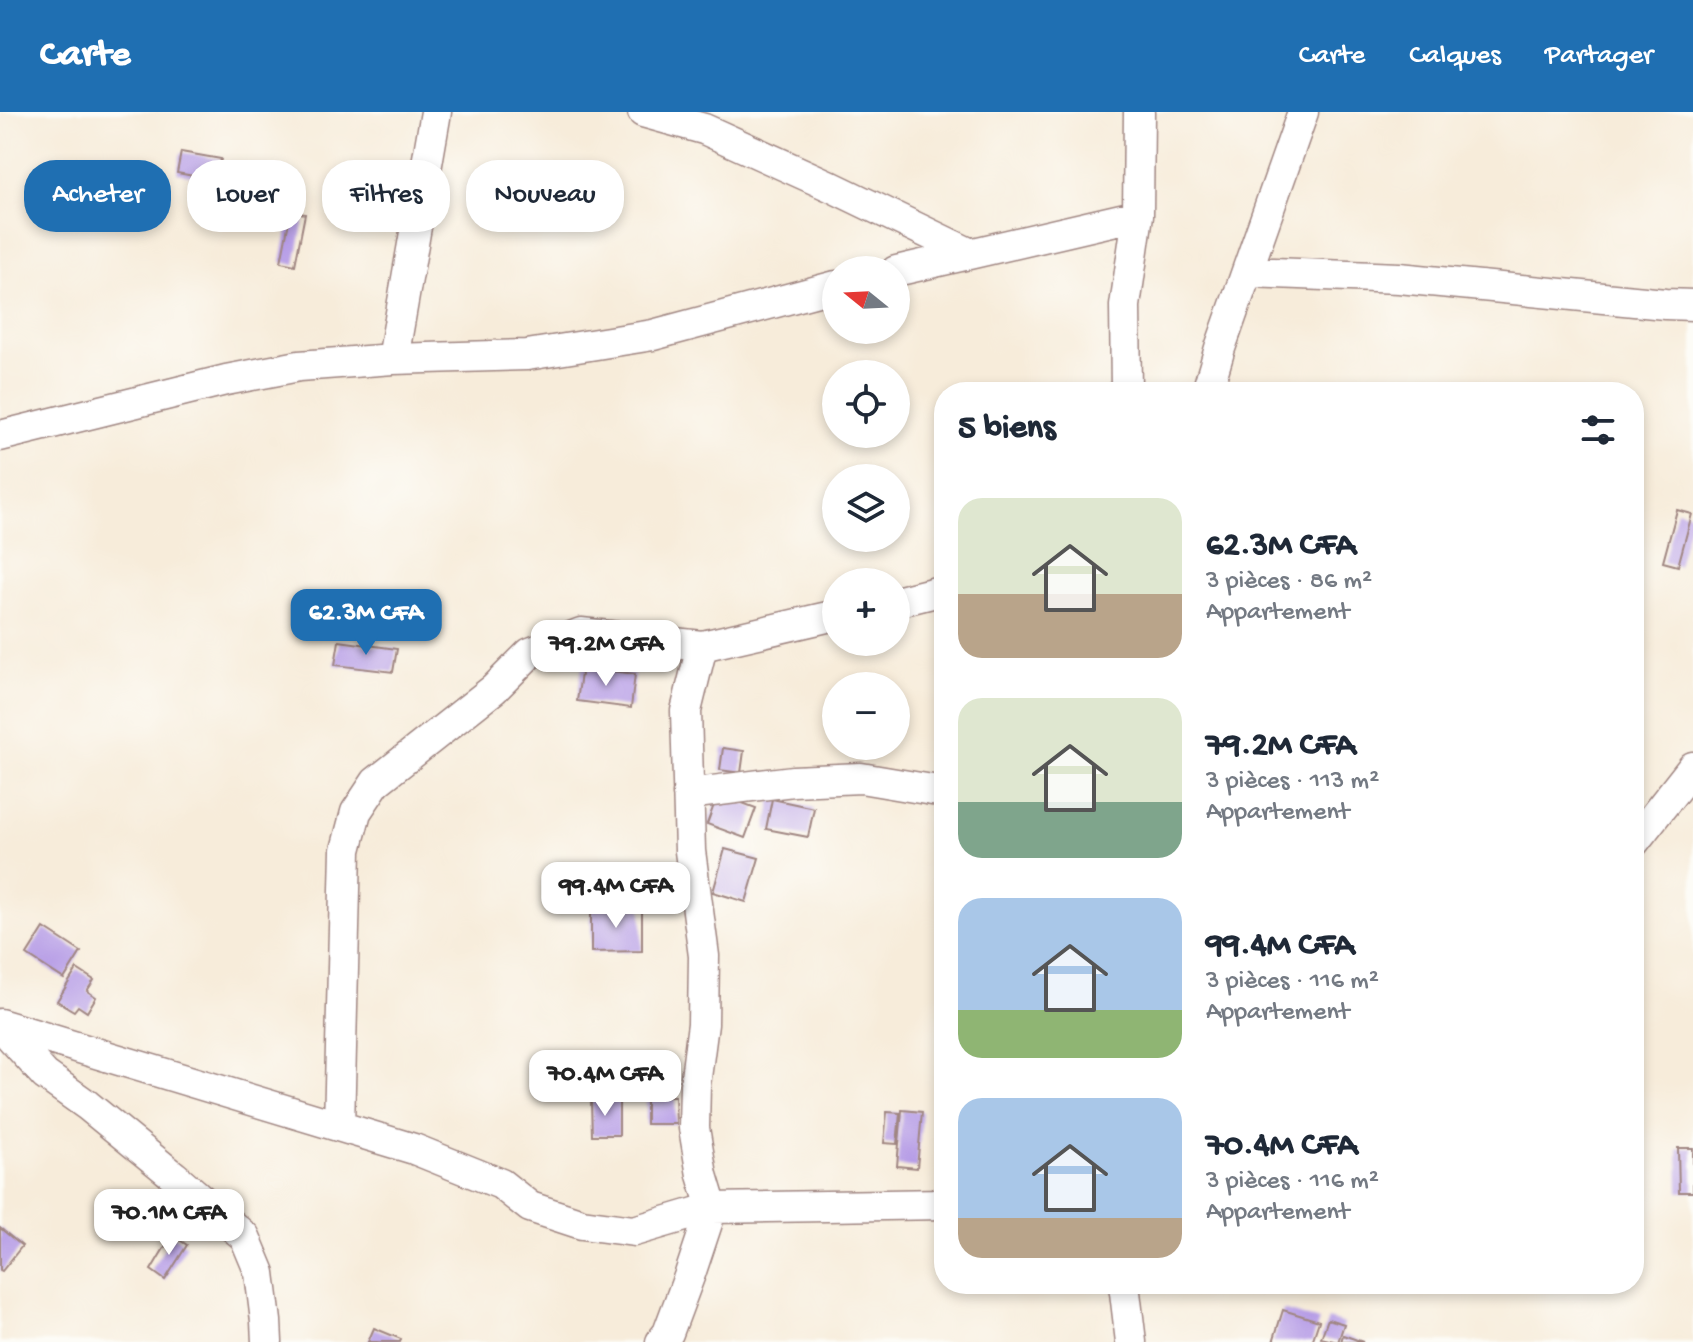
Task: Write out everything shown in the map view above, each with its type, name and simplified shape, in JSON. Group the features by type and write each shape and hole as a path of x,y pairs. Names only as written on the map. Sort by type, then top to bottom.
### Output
{"street":[{"path":"393,359 436,112"},
{"path":"643,112 704,129 969,253"},
{"path":"1126,382 1125,306 1138,215 1139,112"},
{"path":"1210,382 1303,112"},
{"path":"910,268 1138,215"},
{"path":"1247,272 1399,278 1693,305"},
{"path":"0,436 226,380 299,366 393,359 527,355 653,335 822,290"},
{"path":"910,598 934,592"},
{"path":"339,1126 346,850 356,812 376,782 494,689 530,653 581,633 702,646 822,618"},
{"path":"661,1342 668,1333 712,1208 702,1175 694,1128 695,1085 703,1024 704,956 690,851 686,711 702,646"},
{"path":"1644,829 1693,767"},
{"path":"688,794 793,781 861,778 934,790"},
{"path":"0,1024 414,1149 501,1184 530,1207 582,1224 634,1231 712,1208 934,1204"},
{"path":"0,1024 45,1075 87,1105 245,1237 260,1273 267,1342"},
{"path":"1125,1294 1131,1342"}],"building":[{"path":"181,152 221,159 187,160 187,175 177,173"},
{"path":"287,232 301,232 295,265 281,262"},
{"path":"1677,510 1692,514 1678,566 1663,562"},
{"path":"339,641 397,649 393,672 335,665"},
{"path":"582,667 635,674 631,708 577,701"},
{"path":"723,748 744,751 741,773 720,770"},
{"path":"718,794 756,808 745,838 707,824"},
{"path":"772,799 814,808 808,837 766,829"},
{"path":"725,849 759,858 746,902 713,892"},
{"path":"642,907 642,951 591,952 591,908"},
{"path":"44,928 81,952 64,979 27,955"},
{"path":"77,969 94,980 87,991 96,997 87,1012 78,1006 74,1011 57,1001"},
{"path":"646,1096 675,1096 676,1124 646,1124"},
{"path":"619,1100 619,1135 592,1135 591,1101"},
{"path":"902,1110 922,1112 917,1168 897,1166"},
{"path":"887,1112 900,1113 897,1144 884,1143"},
{"path":"1678,1148 1693,1148 1693,1192 1679,1192"},
{"path":"0,1228 22,1246 2,1271 0,1270"},
{"path":"172,1235 187,1245 165,1280 151,1270"},
{"path":"1283,1310 1319,1321 1312,1342 1273,1342"},
{"path":"1328,1319 1344,1324 1338,1342 1321,1338"},
{"path":"374,1328 401,1339 400,1342 368,1342"},
{"path":"1343,1335 1363,1342 1341,1342"}]}
